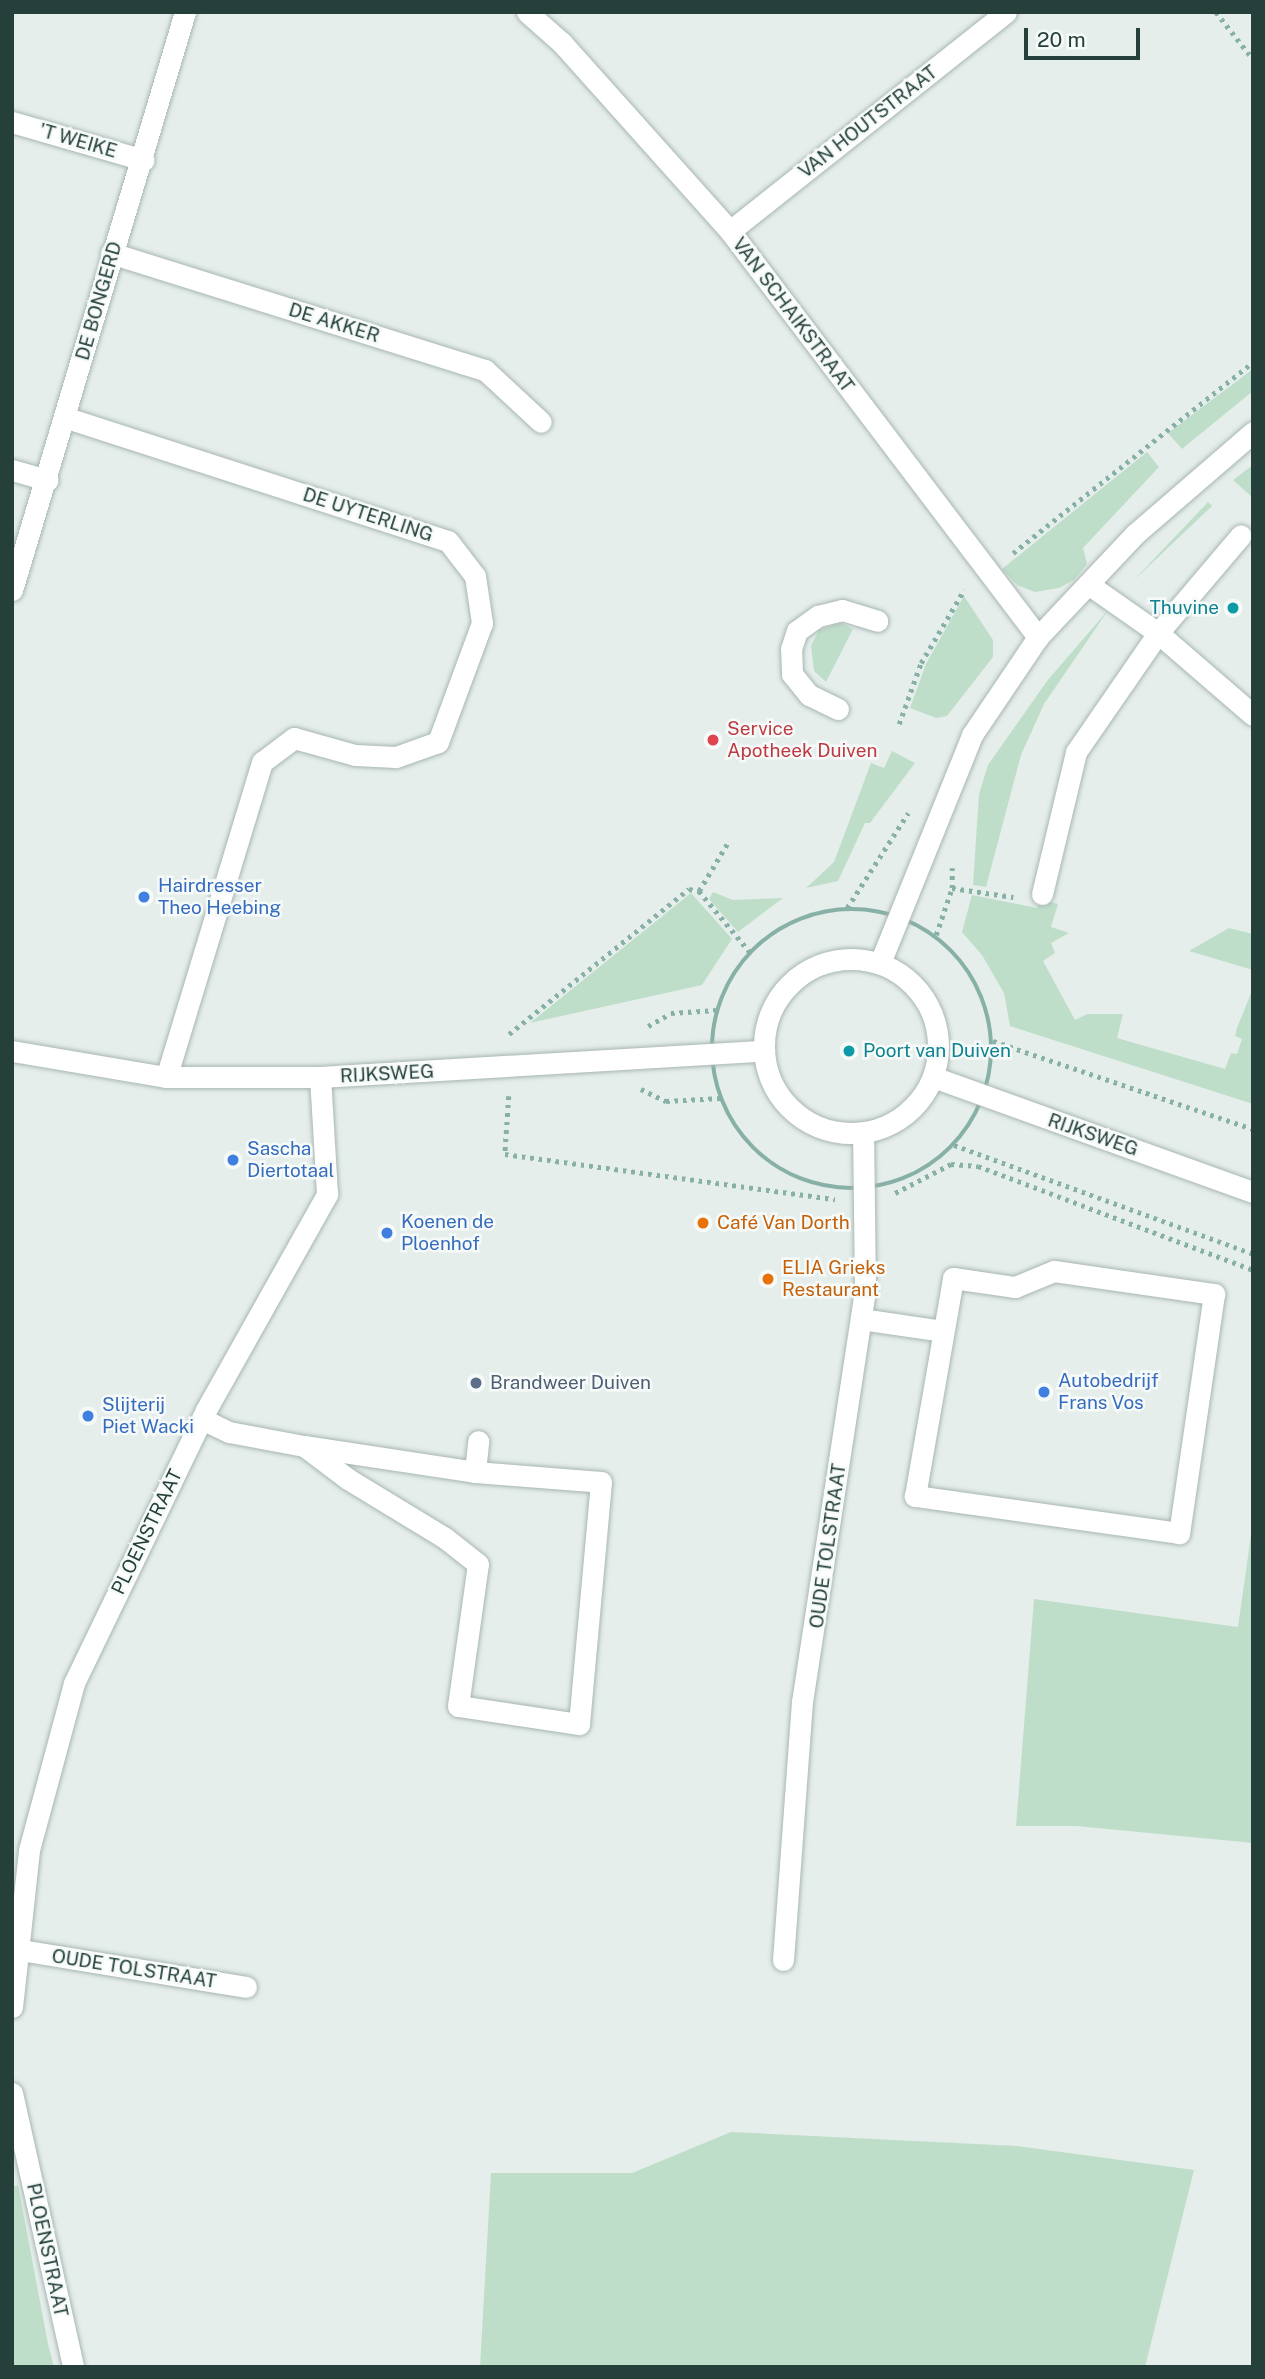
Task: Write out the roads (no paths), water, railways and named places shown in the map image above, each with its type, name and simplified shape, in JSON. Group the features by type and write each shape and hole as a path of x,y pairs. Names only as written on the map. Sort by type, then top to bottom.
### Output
{"street":[{"name":"DE BONGERD","path":"12,590 67,418 111,253 144,160 185,12"},
{"name":"VAN SCHAIKSTRAAT","path":"527,12 562,43 730,231 1038,637"},
{"name":"VAN HOUTSTRAAT","path":"730,231 1006,12"},
{"name":"'T WEIKE","path":"12,122 144,160"},
{"name":"DE AKKER","path":"111,253 485,370 541,422"},
{"name":"DE UYTERLING","path":"67,418 448,541 475,576 482,623 438,742 396,757 355,755 294,738 262,762 166,1077"},
{"path":"880,963 972,734 1038,637 1135,534 1253,432"},
{"path":"12,470 48,480"},
{"path":"1042,894 1076,752 1158,633 1241,535"},
{"path":"1088,584 1158,633 1253,715"},
{"path":"838,709 809,695 792,674 791,649 797,631 818,616 842,610 877,621"},
{"path":"853,959 880,963 917,988 928,1004 939,1038 933,1077 915,1107 901,1118 863,1133 838,1133 792,1110 770,1079 764,1051 774,1006 802,974 824,963 853,959"},
{"name":"RIJKSWEG","path":"12,1051 166,1077 320,1077 764,1051"},
{"name":"PLOENSTRAAT","path":"12,2007 21,1950 29,1850 74,1683 202,1419 327,1194 320,1077"},
{"name":"RIJKSWEG","path":"933,1077 1253,1192"},
{"name":"OUDE TOLSTRAAT","path":"783,1960 802,1702 865,1290 863,1133"},
{"path":"1054,1271 1214,1294 1179,1533 915,1496 942,1331 953,1278 1015,1287 1054,1271"},
{"path":"861,1320 942,1331"},
{"path":"202,1419 229,1432 304,1446 475,1472 601,1482 579,1724 458,1706 478,1564 445,1538 348,1479 304,1446"},
{"path":"475,1472 478,1441"},
{"name":"OUDE TOLSTRAAT","path":"21,1950 246,1987"},
{"name":"PLOENSTRAAT","path":"12,2093 73,2367"}],"place":[{"name":"Thuvine","path":"1233,608"},
{"name":"Service Apotheek Duiven","path":"713,740"},
{"name":"Hairdresser Theo Heebing","path":"144,897"},
{"name":"Poort van Duiven","path":"849,1051"},
{"name":"Sascha Diertotaal","path":"233,1160"},
{"name":"Café Van Dorth","path":"703,1223"},
{"name":"Koenen de Ploenhof","path":"387,1233"},
{"name":"ELIA Grieks Restaurant","path":"768,1279"},
{"name":"Brandweer Duiven","path":"476,1383"},
{"name":"Autobedrijf Frans Vos","path":"1044,1392"},
{"name":"Slijterij Piet Wacki","path":"88,1416"}]}
